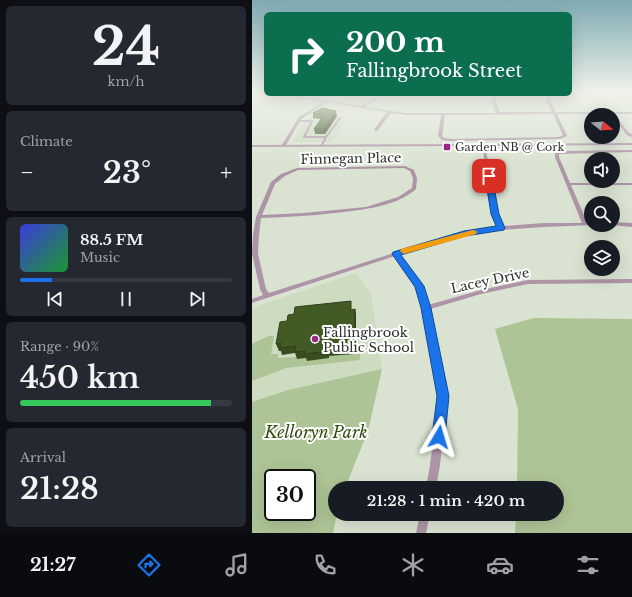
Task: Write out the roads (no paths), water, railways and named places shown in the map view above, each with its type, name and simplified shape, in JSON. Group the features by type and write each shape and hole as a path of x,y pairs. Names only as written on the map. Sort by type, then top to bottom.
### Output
{"street":[{"path":"284,145 299,121 304,117"},
{"path":"376,130 386,117"},
{"path":"443,117 440,136 451,140 559,138 565,136 556,117"},
{"path":"620,124 628,134 632,136"},
{"path":"252,146 632,144"},
{"path":"484,145 495,214 501,228"},
{"path":"584,222 557,154 561,152 632,151"},
{"name":"Finnegan Place","path":"260,217 304,215 367,208 400,198 414,189 415,178 412,170 405,167 297,169 283,175 273,183 260,217 256,235 255,254 266,296"},
{"path":"569,184 632,184"},
{"path":"252,301 396,254 464,234 501,228 584,224"},
{"path":"620,224 632,225"},
{"path":"396,254 420,286 426,308 443,396 432,481"},
{"name":"Lacey Drive","path":"426,308 481,292 528,282 632,281"},
{"path":"421,533 424,521"}],"lane":[{"path":"322,145 340,118"},
{"path":"299,121 312,122 304,137 326,137"}],"place":[{"name":"Garden NB @ Cork","path":"447,147"},
{"name":"Fallingbrook Public School","path":"315,339"}],"park label":[{"name":"Kelloryn Park","path":"316,432"}]}
